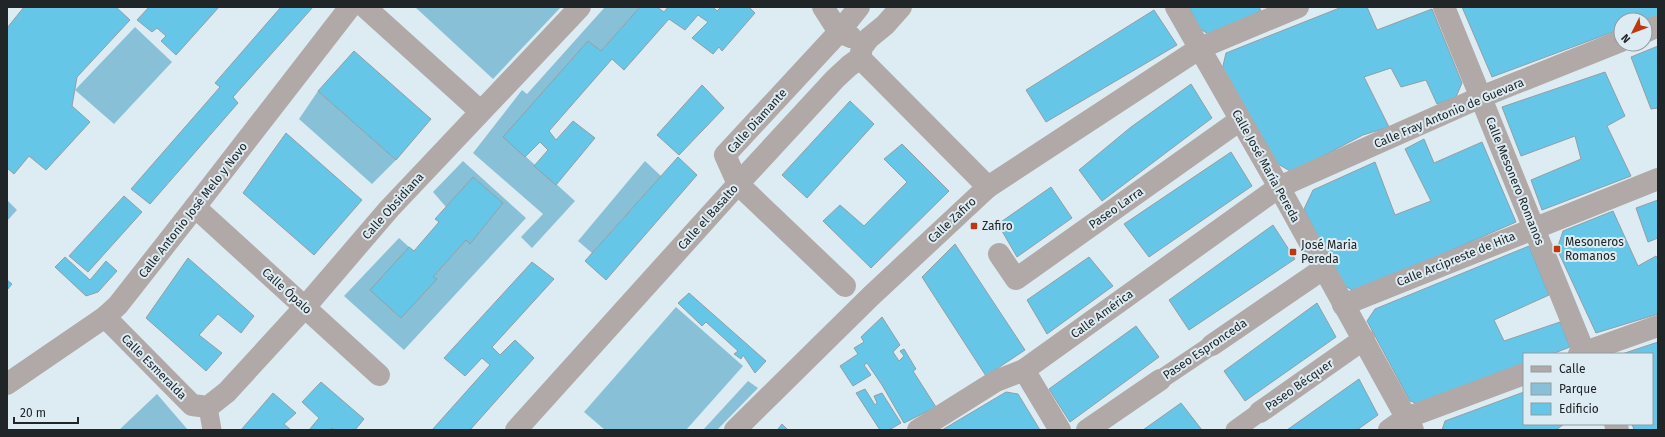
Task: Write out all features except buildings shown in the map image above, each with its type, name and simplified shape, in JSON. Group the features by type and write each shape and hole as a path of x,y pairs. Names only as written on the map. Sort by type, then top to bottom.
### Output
{"street":[{"name":"Calle Antonio José Melo y Novo","path":"7,384 105,317 131,289 350,7"},
{"path":"365,7 480,111"},
{"name":"Calle Obsidiana","path":"208,407 227,392 305,307 389,209 480,111 580,7"},
{"path":"823,7 839,32 848,37 878,23"},
{"name":"Calle Diamante","path":"845,286 738,184 725,155 839,32 859,7"},
{"name":"Calle el Basalto","path":"516,430 835,79 860,58 862,47 878,23 901,7"},
{"name":"Calle José María Pereda","path":"1176,7 1279,187 1343,305 1364,339 1403,426"},
{"name":"Calle Zafiro","path":"735,430 872,296 988,187 1200,48 1298,7"},
{"name":"Calle Mesonero Romanos","path":"1444,7 1583,353"},
{"name":"Calle Fray Antonio de Guevara","path":"1279,187 1481,97 1613,44"},
{"path":"860,58 988,187"},
{"name":"Paseo Larra","path":"999,254 1016,279 1240,120"},
{"name":"Calle Arcipreste de Hita","path":"1343,305 1658,179"},
{"name":"Calle América","path":"918,430 996,381 1024,370 1279,187"},
{"name":"Calle Ópalo","path":"195,207 379,375"},
{"name":"Paseo Espronceda","path":"1087,430 1323,269"},
{"name":"Calle Esmeralda","path":"105,317 192,405 208,407"},
{"path":"1583,353 1658,326"},
{"name":"Paseo Bécquer","path":"1235,430 1364,339"},
{"path":"1024,370 1060,430"},
{"path":"1403,426 1523,374"},
{"path":"208,407 212,430"}],"green space":[{"path":"415,7 561,7 493,79"},
{"path":"605,7 640,7 601,51 588,41 504,137 575,201 532,248 521,237 543,214 473,153 522,90 527,94"},
{"path":"135,27 172,62 114,124 75,90"},
{"path":"318,91 396,160 372,184 299,119"},
{"path":"463,161 526,218 404,350 344,296 399,238 409,247 371,290 401,318 436,279 433,277 466,240 470,244 503,203 473,177 446,207 433,192"},
{"path":"645,161 661,176 592,253 578,241"},
{"path":"7,200 17,210 7,221"},
{"path":"676,307 743,366 686,430 605,430 584,412"},
{"path":"748,381 758,388 717,430 703,430"},
{"path":"157,394 188,430 119,430"}],"place":[{"name":"Zafiro","path":"974,226"},
{"name":"Mesoneros Romanos","path":"1557,249"},
{"name":"José Maria Pereda","path":"1293,252"}]}
